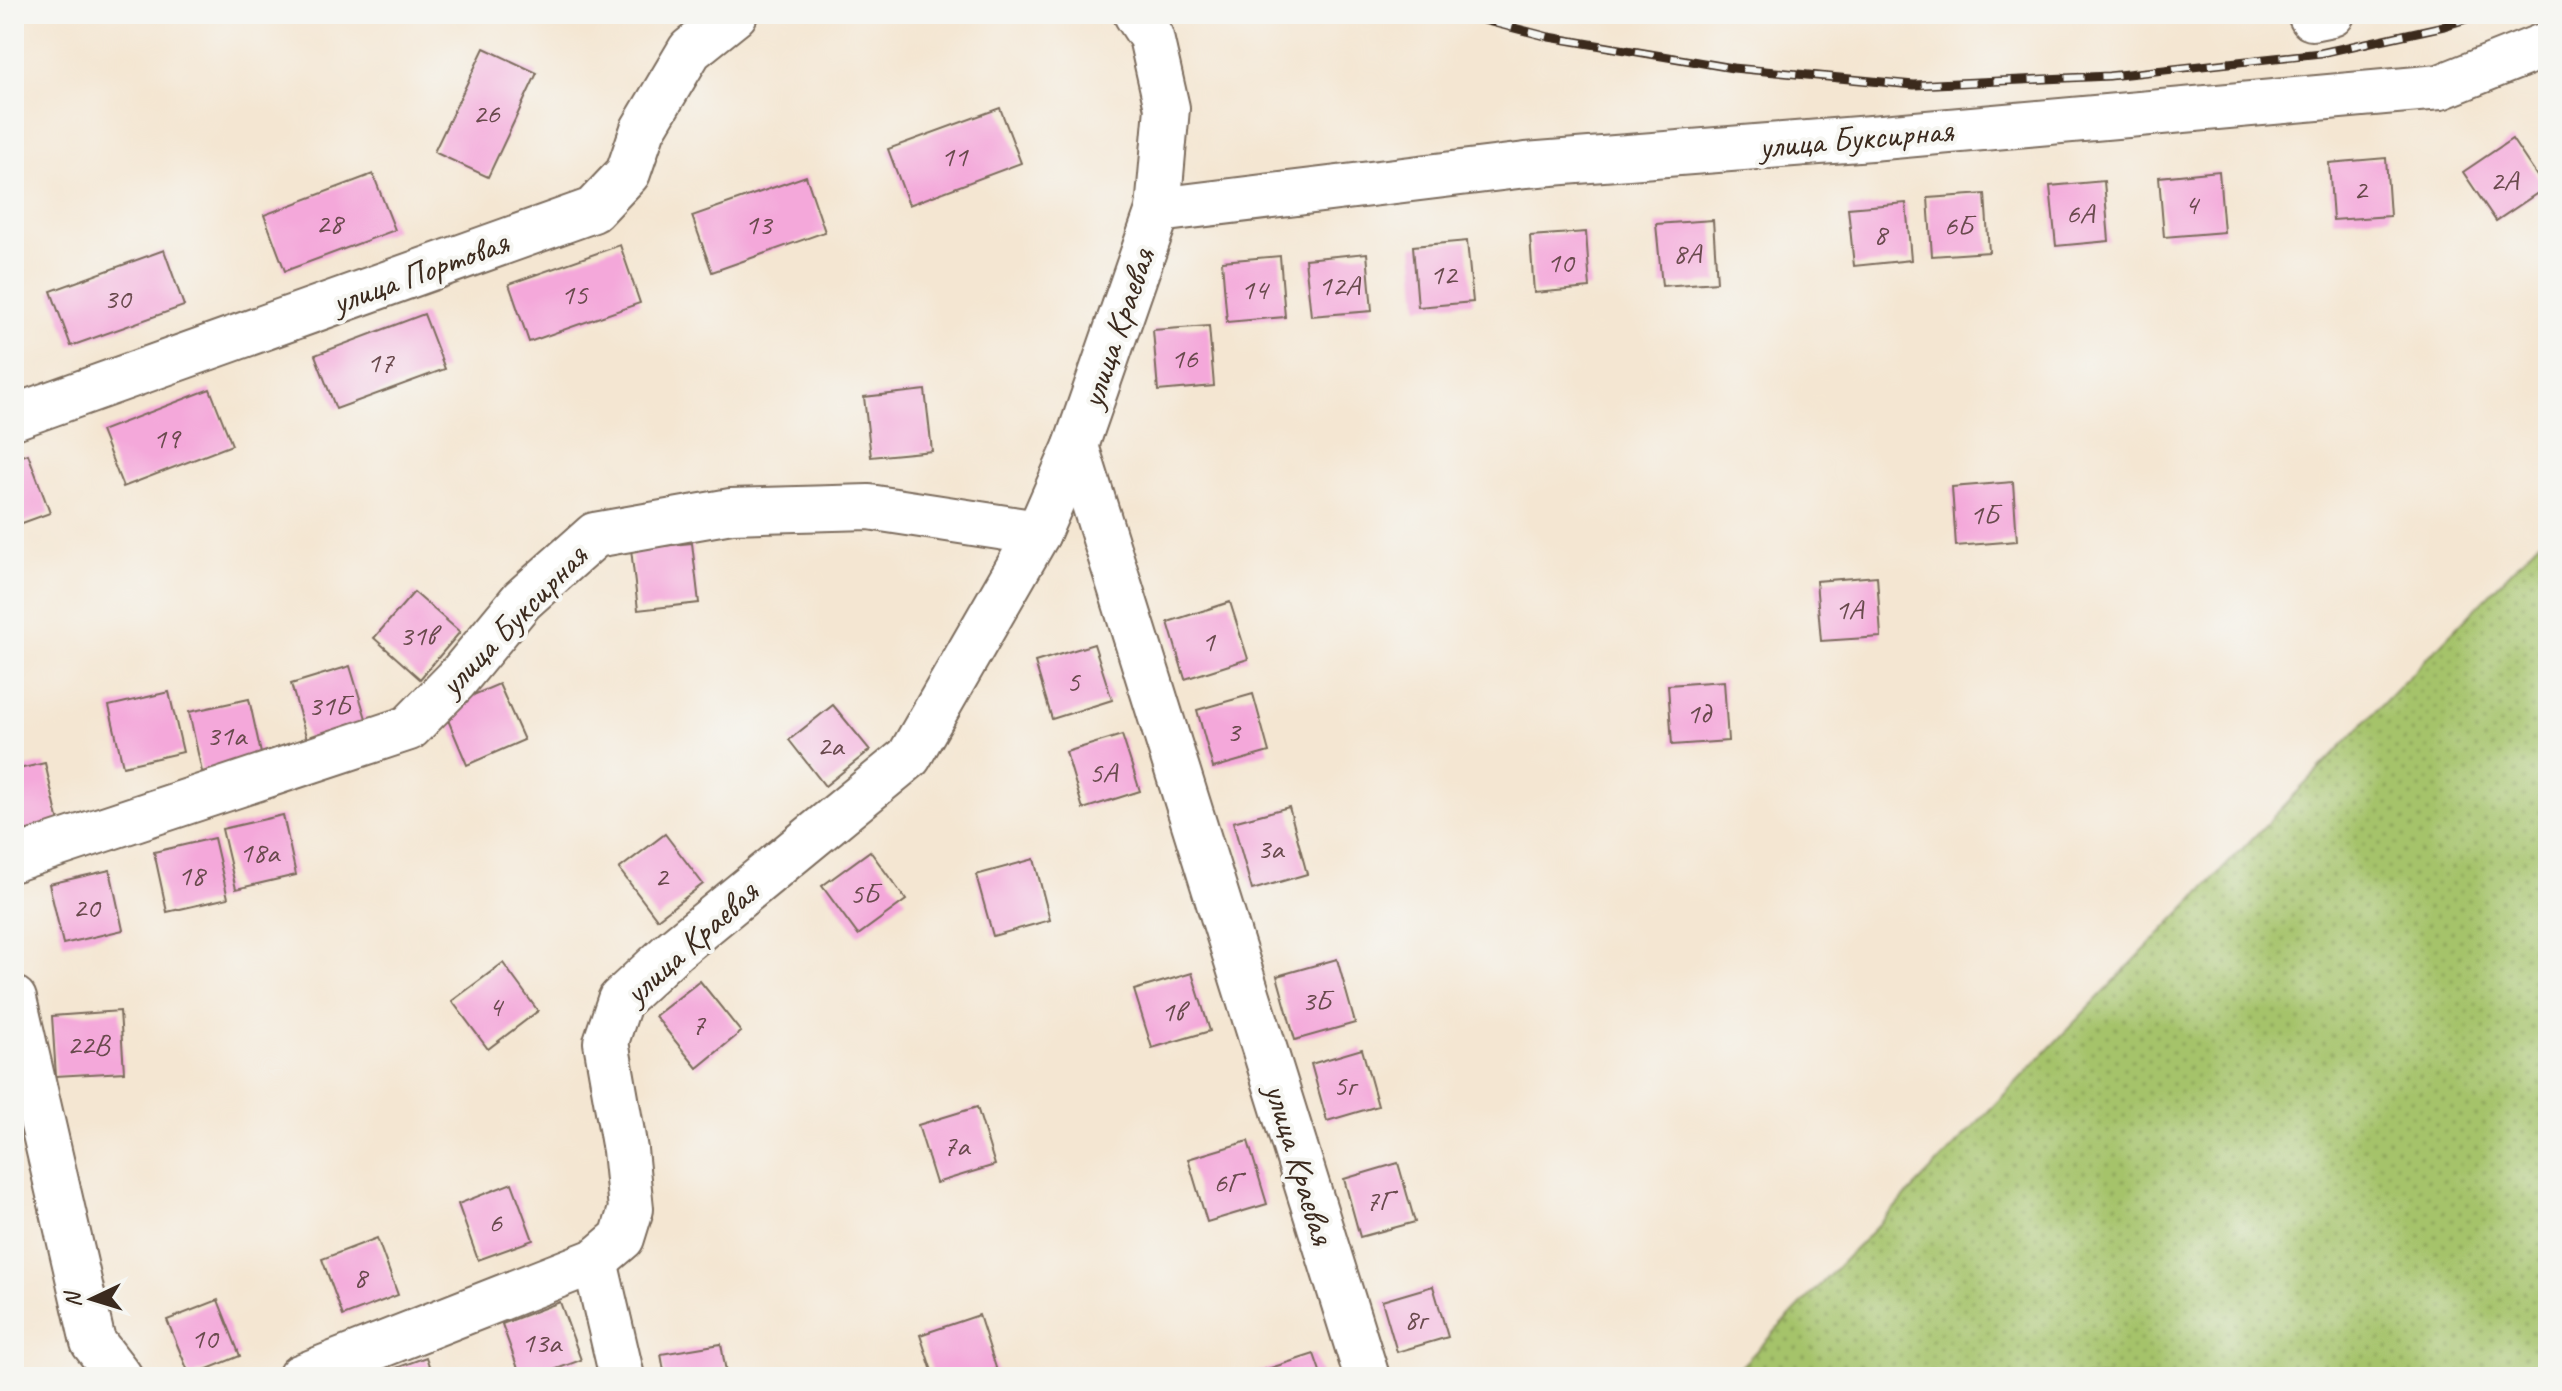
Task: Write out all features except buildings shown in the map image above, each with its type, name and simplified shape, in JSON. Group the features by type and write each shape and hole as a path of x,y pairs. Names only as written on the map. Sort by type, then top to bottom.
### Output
{"street":[{"name":"улица Портовая","path":"14,417 593,210 628,173 643,129 690,50 735,14"},
{"name":"улица Краевая","path":"300,1377 595,1261 622,1238 631,1209 625,1150 606,1042 620,1000 674,950 909,757 1038,533 1076,446 1158,210 1167,108 1151,37 1136,14"},
{"path":"2310,14 2312,18 2332,14"},
{"name":"улица Буксирная","path":"1158,210 1526,165 1871,138 2440,87 2548,44"},
{"name":"улица Краевая","path":"1076,446 1367,1377"},
{"name":"улица Буксирная","path":"14,859 409,728 456,680 522,600 595,535 731,511 869,507 1038,533"},
{"path":"14,999 93,1342 120,1377"},
{"path":"595,1261 622,1377"}],"green space":[{"path":"2548,533 2548,1377 1731,1377"}],"railway":[{"path":"1460,14 1549,37 1733,68 1914,85 2109,76 2321,53 2444,26 2482,14"}]}
